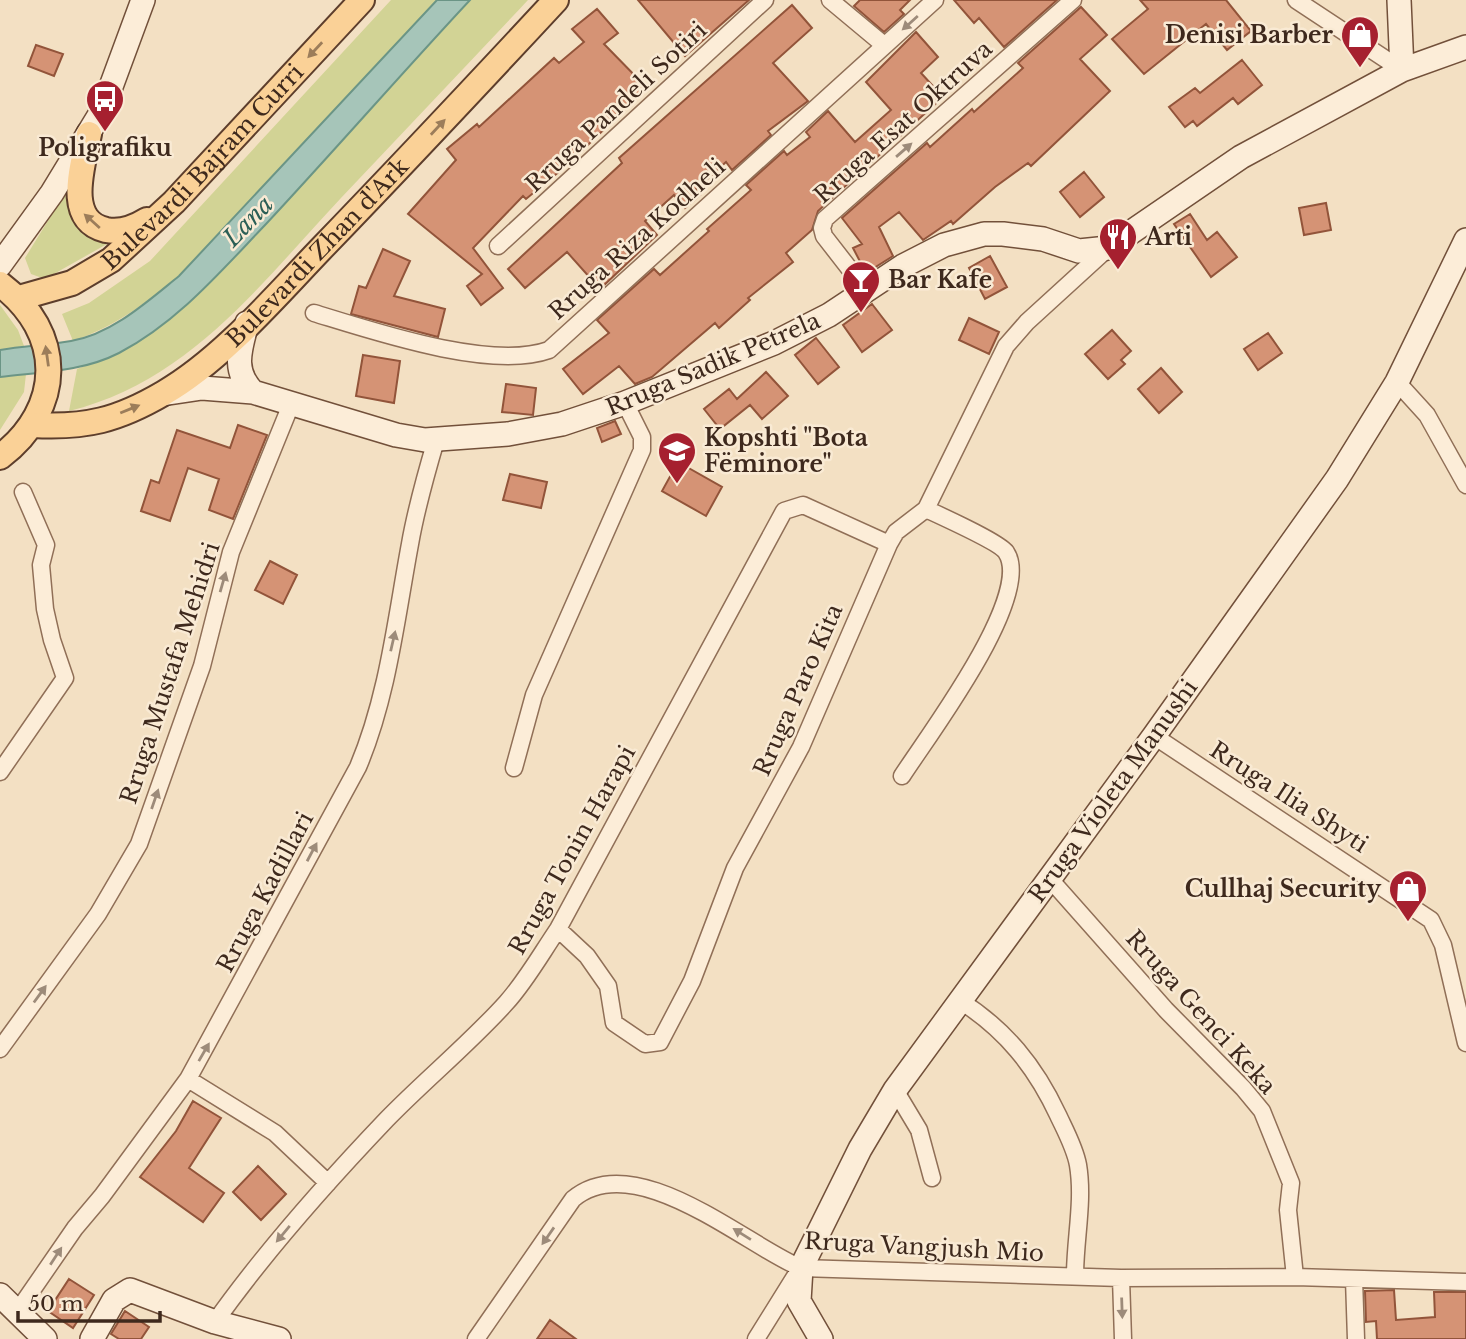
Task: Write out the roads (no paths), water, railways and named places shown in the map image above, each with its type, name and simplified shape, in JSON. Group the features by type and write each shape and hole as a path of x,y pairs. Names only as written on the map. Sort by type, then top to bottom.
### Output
{"main road":[{"path":"0,265 52,193 109,97 143,0"},
{"name":"Bulevardi Bajram Curri","path":"9,291 72,284 93,273 174,202 362,0"},
{"name":"Bulevardi Zhan d'Ark","path":"33,425 82,426 162,394 198,369 247,323 439,127 556,0"},
{"path":"1399,0 1402,70"},
{"path":"1108,248 1232,162 1402,70 1466,47"},
{"path":"89,134 79,202 83,212 95,226 118,232 126,230 174,202"},
{"name":"Rruga Sadik Petrela","path":"162,394 202,388 253,392 396,435 436,440 547,427 625,403 774,343 829,315 924,253 984,234 1021,235 1079,251 1108,248"},
{"name":"Rruga Violeta Manushi","path":"801,1268 860,1149 895,1090 1154,736 1337,479 1397,382 1450,268 1466,240"},
{"path":"0,457 17,444 33,425 46,394 47,356 36,321 9,291"},
{"path":"247,323 238,363 240,377 253,392"},
{"path":"801,1268 799,1301 821,1339"},
{"path":"92,1339 114,1300 130,1290 215,1322 277,1339"},
{"path":"0,1295 45,1339"}],"street":[{"name":"Rruga Pandeli Sotiri","path":"498,246 765,0"},
{"path":"830,0 884,45"},
{"name":"Rruga Riza Kodheli","path":"314,313 429,345 517,358 549,350 935,0"},
{"name":"Rruga Esat Oktruva","path":"866,290 824,236 822,228 825,219 1073,0"},
{"path":"1296,0 1402,70"},
{"name":"Rruga Paro Kita","path":"558,929 587,956 608,986 614,1023 645,1044 660,1042 692,981 735,868 801,747 889,544 896,532 926,509 1006,346 1027,322 1108,248"},
{"path":"1397,382 1427,415 1466,485"},
{"name":"Rruga Mustafa Mehidri","path":"0,1049 98,914 139,844 202,666 231,552 292,402"},
{"path":"514,768 534,695 642,450 642,437 625,403"},
{"name":"Rruga Kadillari","path":"17,1312 75,1228 110,1186 188,1079 368,742 401,609 414,523 436,440"},
{"path":"0,772 65,678 59,666 45,609 41,565 46,545 23,492"},
{"name":"Rruga Tonin Harapi","path":"215,1322 264,1257 328,1183 388,1118 507,1002 558,929 780,516 790,507 803,505 889,544"},
{"path":"902,776 989,642 1004,607 1010,581 1009,562 1000,547 926,509"},
{"name":"Rruga Ilia Shyti","path":"1154,736 1431,920 1443,945 1466,1043"},
{"name":"Rruga Genci Keka","path":"1049,878 1166,1010 1262,1111 1291,1183 1289,1210 1295,1277"},
{"path":"959,1000 983,1015 1028,1061 1040,1077 1064,1128 1077,1163 1080,1196 1075,1276"},
{"path":"188,1079 260,1122 328,1183"},
{"path":"895,1090 919,1130 932,1178"},
{"name":"Rruga Vangjush Mio","path":"476,1339 573,1199 593,1188 609,1185 636,1188 688,1204 777,1258 801,1268 1121,1278 1295,1277 1466,1282"},
{"name":"Rruga Violeta Manushi","path":"756,1339 801,1268"},
{"path":"1121,1278 1123,1339"},
{"path":"1354,1279 1356,1339"}],"water":[{"name":"Lana","path":"437,0 470,0 266,224 180,311 140,340 105,359 61,370 0,377 0,350 71,341 101,331 129,315 179,276"}],"place":[{"name":"Denisi Barber","path":"1360,69"},
{"name":"Poligrafiku","path":"105,133"},
{"name":"Arti","path":"1118,271"},
{"name":"Bar Kafe","path":"861,314"},
{"name":"Kopshti \"Bota Fëminore\"","path":"677,485"},
{"name":"Cullhaj Security","path":"1408,923"}]}
